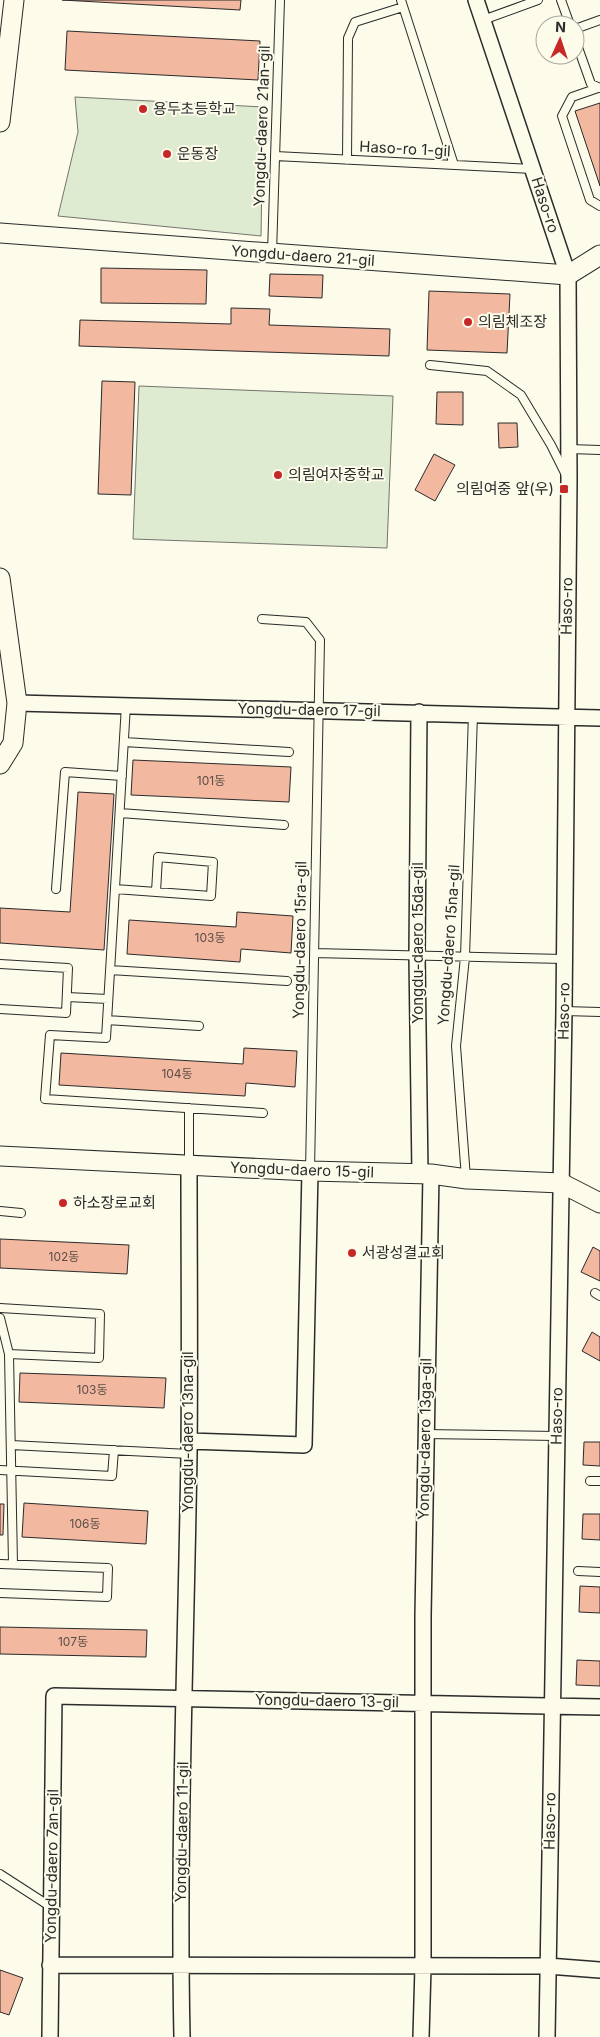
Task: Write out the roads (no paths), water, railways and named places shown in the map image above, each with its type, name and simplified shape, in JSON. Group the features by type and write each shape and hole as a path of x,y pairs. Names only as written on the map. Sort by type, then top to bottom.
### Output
{"street":[{"path":"0,122 14,0"},
{"name":"Haso-ro","path":"476,0 568,275 569,480 564,1011 547,2037"},
{"name":"Yongdu-daero 21-gil","path":"0,233 568,275"},
{"path":"568,275 600,255"},
{"path":"0,578 17,703 12,743 0,764"},
{"name":"Yongdu-daero 17-gil","path":"17,703 600,718"},
{"name":"Yongdu-daero 15da-gil","path":"420,712 417,956 425,1174"},
{"name":"Yongdu-daero 15-gil","path":"0,1156 310,1171 425,1174 466,1179 561,1183 600,1203"},
{"name":"Yongdu-daero 13na-gil","path":"183,1698 189,1448 188,1165"},
{"path":"189,1448 304,1445 310,1171"},
{"name":"Yongdu-daero 13ga-gil","path":"423,1703 425,1174"},
{"name":"Yongdu-daero 13-gil","path":"54,1696 600,1707"},
{"name":"Yongdu-daero 7an-gil","path":"50,2037 54,1696"},
{"name":"Yongdu-daero 11-gil","path":"182,2037 180,1966 183,1698"},
{"path":"421,2037 423,1967 423,1703"},
{"path":"50,1965 548,1966 600,1970"}],"lane":[{"name":"Yongdu-daero 21an-gil","path":"272,253 280,0"},
{"path":"483,20 538,0"},
{"path":"561,0 566,15"},
{"path":"346,160 348,38 355,22 402,4 454,165"},
{"path":"585,26 600,20"},
{"path":"584,65 591,84 599,88"},
{"path":"599,88 572,97 562,116 590,200 600,206"},
{"name":"Haso-ro 1-gil","path":"275,156 533,169"},
{"path":"430,365 487,371 521,395 551,445 569,480"},
{"path":"569,449 600,450"},
{"name":"Yongdu-daero 15ra-gil","path":"262,619 306,622 320,640 310,1171"},
{"path":"126,705 106,1038 50,1035 46,1099 263,1113"},
{"name":"Yongdu-daero 15na-gil","path":"466,1179 456,1046 465,957 473,714"},
{"path":"124,742 289,752"},
{"path":"56,889 65,772 122,776"},
{"path":"120,813 284,825"},
{"path":"115,889 156,892 211,896 213,862 158,857 156,892"},
{"path":"314,953 564,959"},
{"path":"0,964 68,968 66,1013 0,1009"},
{"path":"110,970 287,981"},
{"path":"67,997 108,999"},
{"path":"564,1011 600,1012"},
{"path":"107,1020 198,1026"},
{"path":"188,1165 189,1108"},
{"path":"0,1212 20,1212"},
{"path":"0,1308 100,1314 99,1358 9,1354"},
{"path":"0,1318 3,1340 9,1354 13,1564"},
{"path":"425,1434 556,1436"},
{"path":"11,1445 114,1450 189,1448"},
{"path":"0,1470 112,1476 114,1450"},
{"path":"590,1481 600,1481"},
{"path":"0,1564 108,1568 107,1597 0,1593"},
{"path":"578,1571 600,1572"},
{"path":"0,1874 51,1907"}],"place":[{"name":"용두초등학교","path":"143,109"},
{"name":"운동장","path":"167,154"},
{"name":"의림체조장","path":"468,322"},
{"name":"의림여자중학교","path":"278,475"},
{"name":"의림여중 앞(우)","path":"564,489"},
{"name":"하소장로교회","path":"63,1203"},
{"name":"서광성결교회","path":"352,1253"}]}
